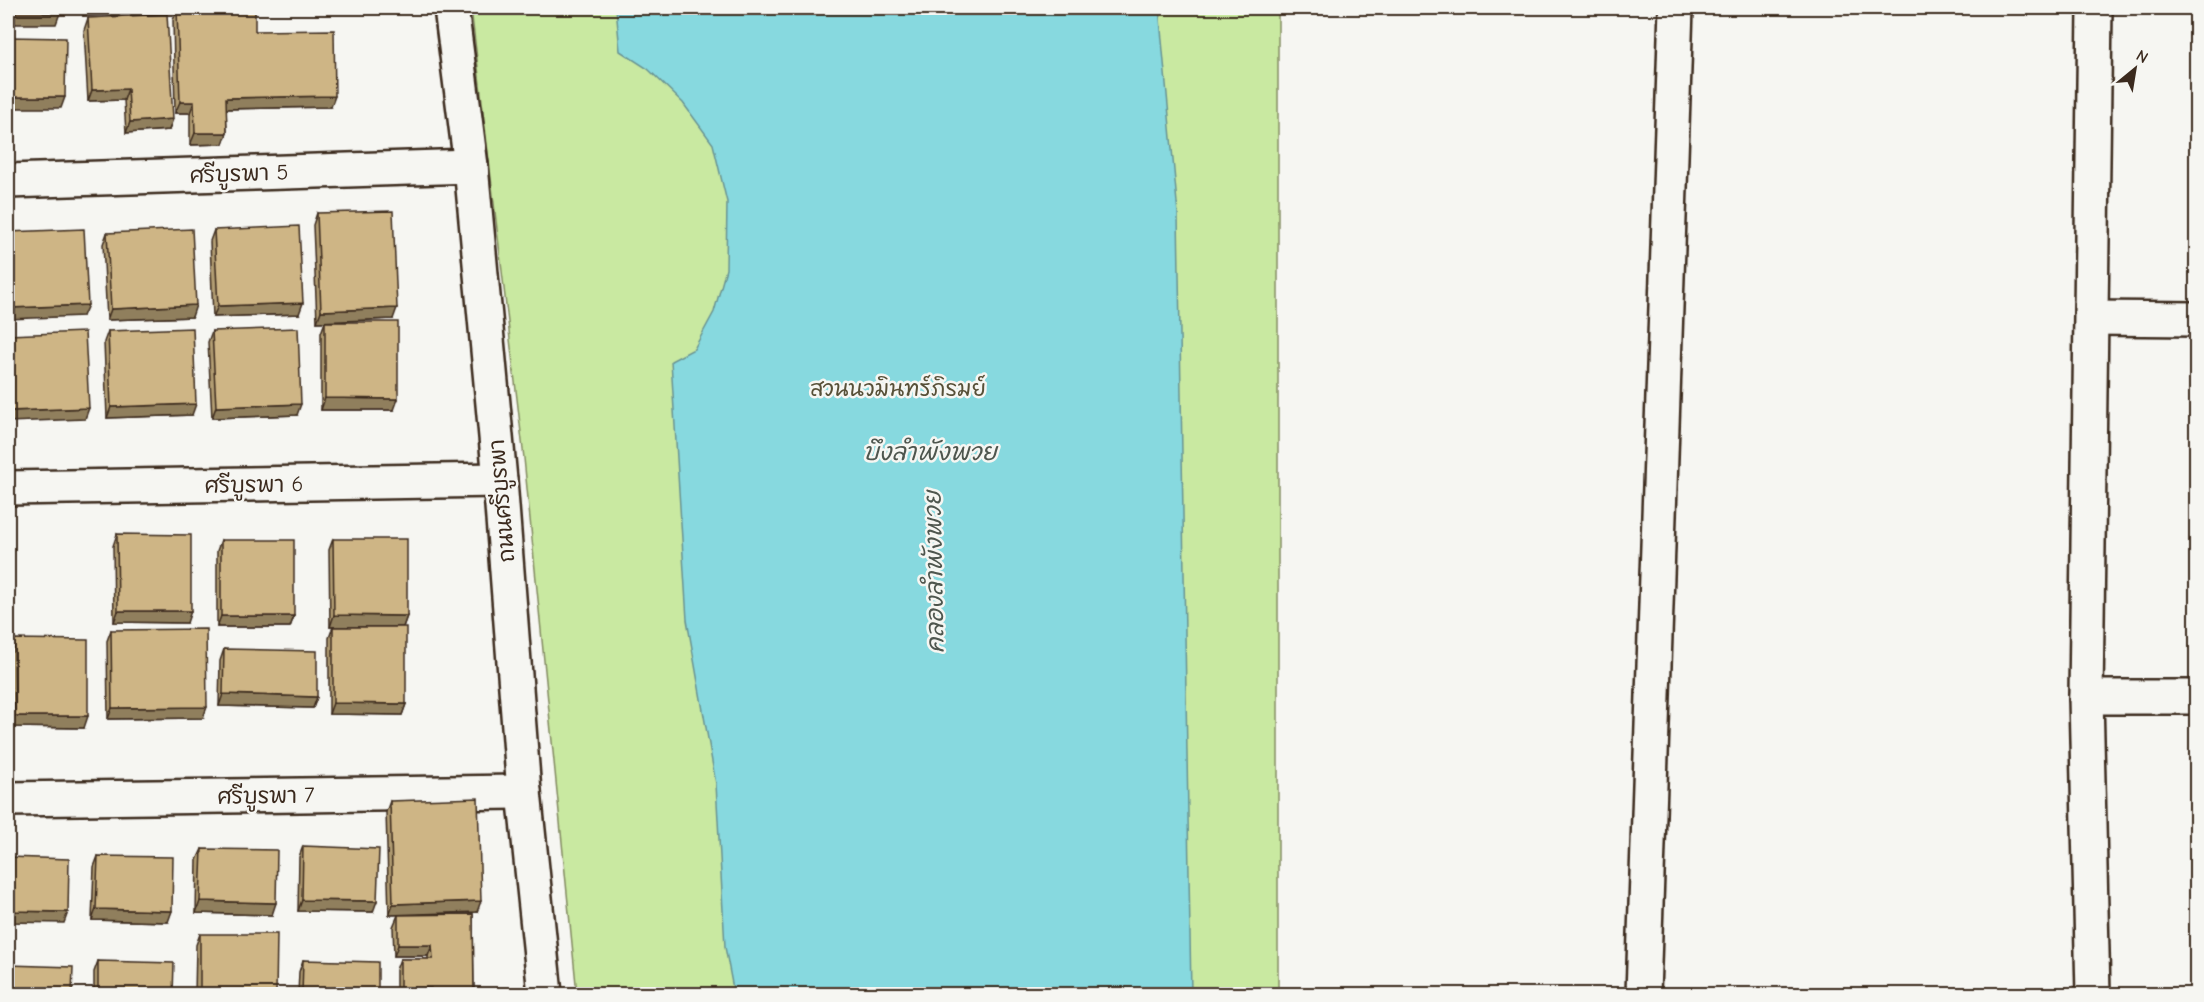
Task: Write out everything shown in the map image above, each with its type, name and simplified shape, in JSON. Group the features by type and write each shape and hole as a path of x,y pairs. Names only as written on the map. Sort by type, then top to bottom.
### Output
{"street":[{"name":"ถนนศรีบูรพา","path":"451,8 471,166 500,480 524,792 545,994"},
{"path":"1643,994 1676,8"},
{"path":"2093,994 2086,697 2096,8"},
{"name":"ศรีบูรพา 5","path":"8,181 471,166"},
{"path":"2092,318 2196,319"},
{"name":"ศรีบูรพา 6","path":"8,489 500,480"},
{"path":"2086,697 2196,697"},
{"name":"ศรีบูรพา 7","path":"8,799 524,792"}],"green space":[{"name":"บึงลำพังพวย","path":"471,8 1278,8 1278,994 577,994 524,458"}],"water":[{"name":"บึงลำพังพวย","path":"616,8 1159,8 1178,214 1191,994 734,994 725,947 716,784 687,620 671,361 694,349 714,312 726,269 727,202 713,144 683,103 648,69 620,51"}],"building":[{"path":"8,8 60,8 60,13 8,13"},
{"path":"255,8 255,31 334,30 335,96 226,98 227,133 195,133 194,102 180,102 177,9"},
{"path":"167,14 173,119 130,122 128,89 92,90 88,18"},
{"path":"8,37 66,38 65,97 8,97"},
{"path":"393,211 397,308 321,311 317,213"},
{"path":"299,226 303,303 218,306 214,230"},
{"path":"84,229 88,305 8,308 8,232"},
{"path":"192,229 196,305 111,309 107,233"},
{"path":"325,322 398,322 398,399 325,398"},
{"path":"193,328 196,404 111,407 108,331"},
{"path":"298,328 301,404 216,407 212,331"},
{"path":"85,332 89,408 8,411 8,335"},
{"path":"117,534 191,535 191,611 118,611"},
{"path":"333,539 407,539 407,616 334,615"},
{"path":"221,540 294,540 294,616 221,616"},
{"path":"333,627 406,627 406,704 333,703"},
{"path":"206,629 207,707 112,708 111,630"},
{"path":"14,639 88,640 88,716 15,716"},
{"path":"224,649 317,651 317,697 223,694"},
{"path":"478,798 481,901 393,904 390,801"},
{"path":"303,846 379,849 377,901 302,900"},
{"path":"202,849 277,850 276,903 200,901"},
{"path":"98,856 173,857 172,911 96,909"},
{"path":"8,857 69,859 68,912 8,911"},
{"path":"473,914 474,994 431,994 431,988 400,988 400,959 433,959 432,945 398,945 398,915"},
{"path":"200,934 277,934 276,994 200,994"},
{"path":"303,960 378,962 378,994 302,994"},
{"path":"98,961 174,963 173,994 98,994"},
{"path":"8,965 73,967 72,994 8,994"}],"park label":[{"name":"สวนนวมินทร์ภิรมย์","path":"898,388"}],"water label":[{"name":"คลองลำพังพวย","path":"934,572"}]}
